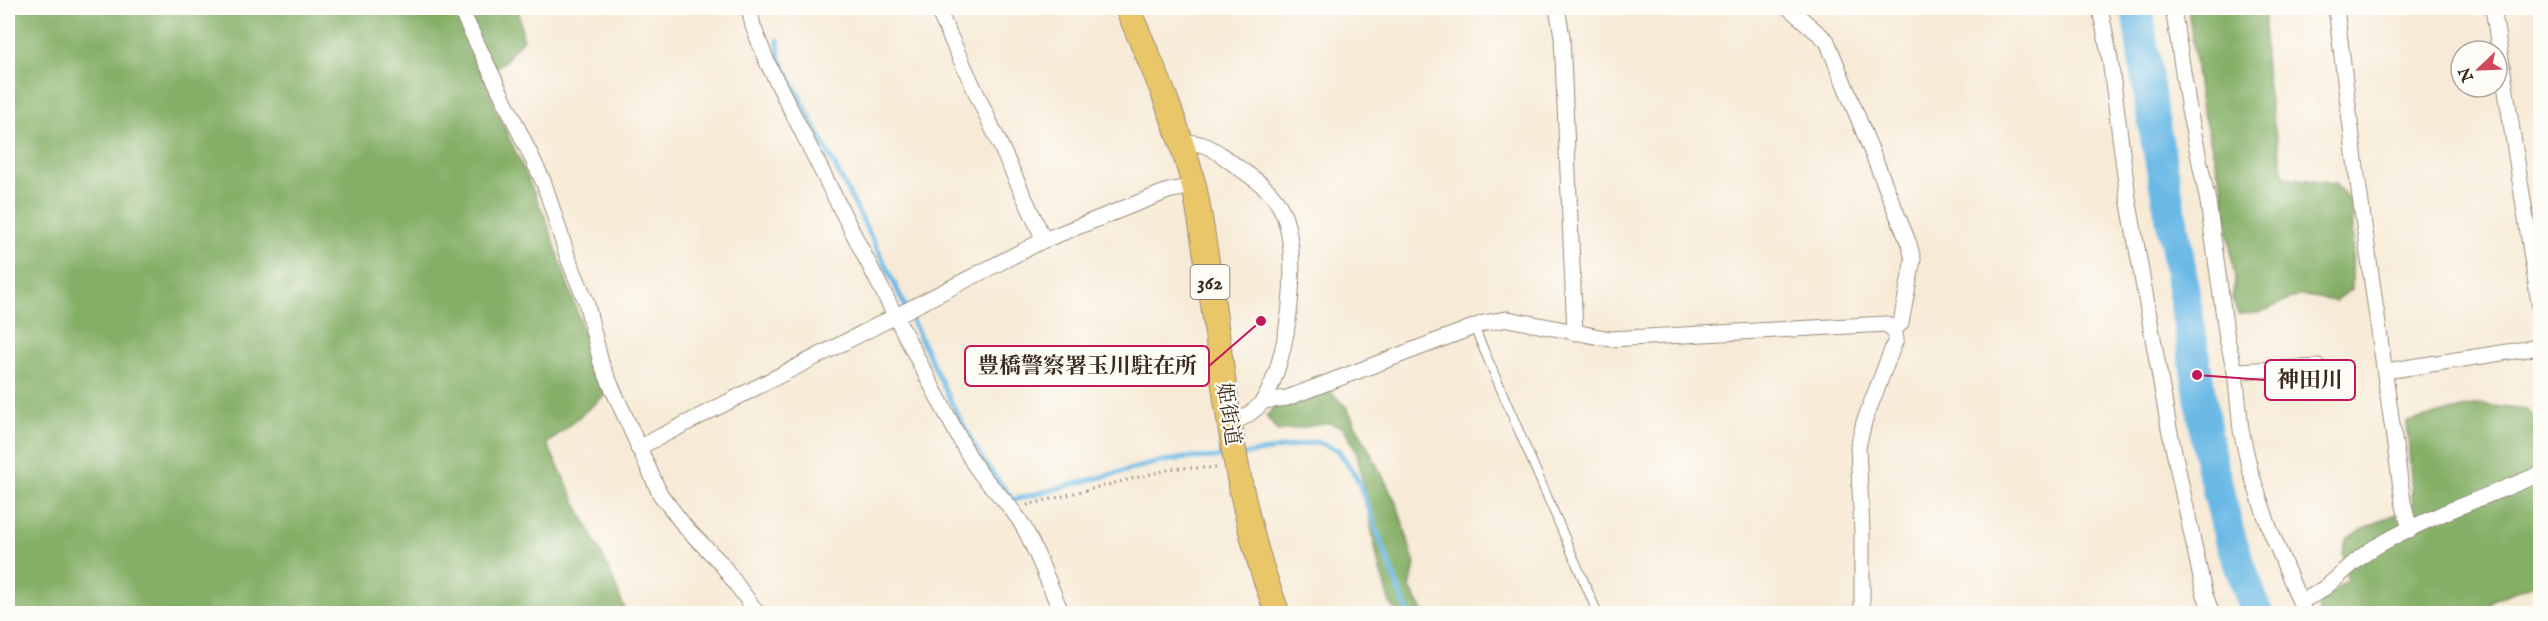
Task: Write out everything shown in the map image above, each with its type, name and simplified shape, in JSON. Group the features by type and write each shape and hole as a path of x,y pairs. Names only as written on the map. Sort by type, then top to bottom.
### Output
{"highway":[{"name":"姫街道","path":"1127,8 1160,81 1183,142 1194,186 1202,221 1235,458 1255,549 1278,614"}],"street":[{"path":"460,8 544,183 568,258 585,301 601,363 660,494 686,528 720,562 758,614"},
{"path":"749,8 753,26 767,62 904,313 969,457 986,483 1023,525 1062,614"},
{"path":"937,8 1044,240"},
{"path":"1557,8 1562,36 1575,333"},
{"path":"1789,8 1827,41 1909,244 1913,260 1911,273 1901,323 1894,330"},
{"path":"2100,8 2110,59 2128,198 2169,428 2199,570 2212,614"},
{"path":"2173,8 2189,110 2208,202 2227,339 2235,371 2241,430 2250,470 2269,527 2303,608 2313,597 2373,548 2541,474"},
{"path":"2336,8 2403,502 2410,530"},
{"path":"2493,8 2535,241 2541,309"},
{"path":"1183,142 1204,143 1266,188 1279,205 1287,221 1292,267 1289,315 1280,358 1263,401 1246,417 1229,424"},
{"path":"638,448 1044,240 1168,191 1194,186"},
{"path":"1263,401 1287,398 1474,327 1508,319 1610,339 1886,324 1894,330 1896,339 1864,422 1858,447 1862,532 1862,614"},
{"path":"2385,371 2541,347"},
{"path":"2235,371 2319,367"}],"lane":[{"path":"1474,327 1598,614"}],"path":[{"path":"1013,512 1027,505 1166,470 1235,458"}],"green space":[{"path":"8,8 518,8 523,39 505,61 483,76 546,219 605,395 547,444 611,574 626,613 8,613"},
{"path":"2188,8 2266,8 2266,72 2284,177 2335,184 2353,205 2352,289 2335,301 2301,295 2258,313 2238,314 2232,299 2235,280 2222,187 2201,105"},
{"path":"1330,392 1347,408 1397,504 1415,564 1410,588 1423,611 1430,613 1397,613 1390,603 1379,567 1357,453 1344,428 1330,423 1278,431 1266,416 1275,407"},
{"path":"2478,404 2526,410 2540,422 2540,576 2534,584 2493,600 2485,613 2318,614 2320,603 2347,580 2343,554 2346,539 2380,520 2413,508 2407,422"}],"waterway":[{"path":"2137,8 2151,109 2177,249 2210,458 2230,538 2257,614"},
{"path":"778,40 779,57 884,262 953,406 982,459 1013,500 1159,462 1186,458 1229,457"},
{"path":"1241,455 1316,442 1338,450 1357,478 1403,601 1410,614"}],"place":[{"name":"豊橋警察署玉川駐在所","path":"1261,321"},
{"name":"神田川","path":"2197,375"}]}
